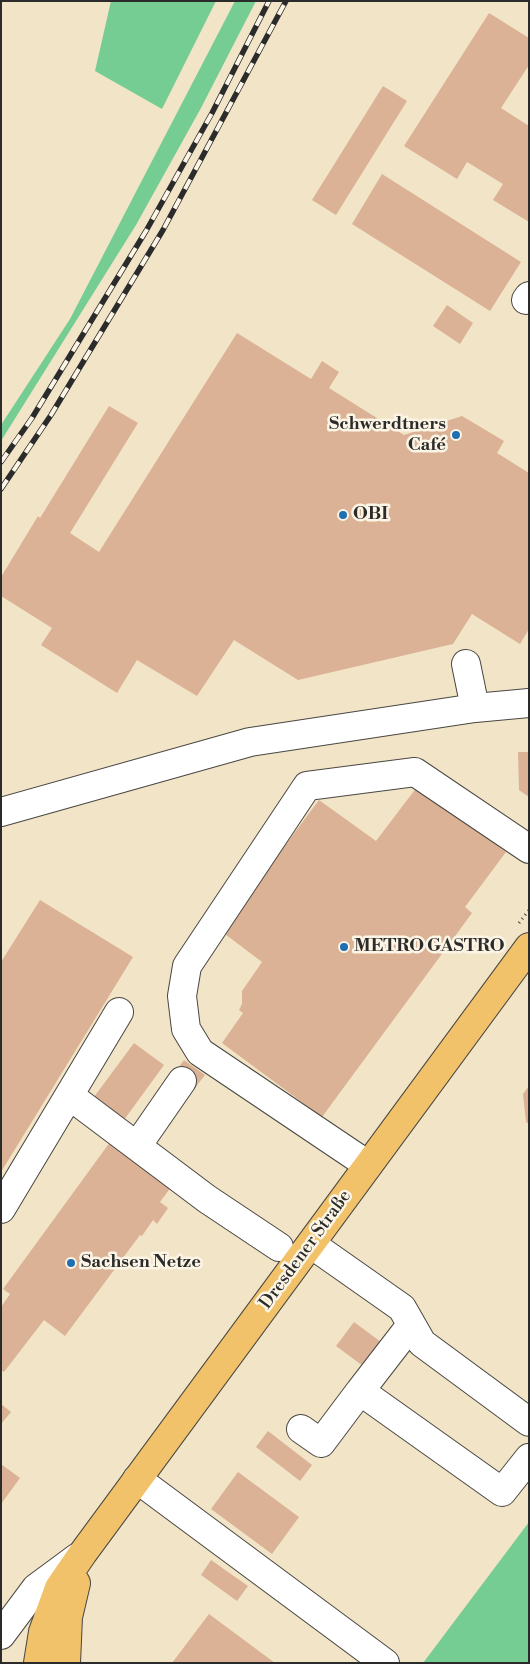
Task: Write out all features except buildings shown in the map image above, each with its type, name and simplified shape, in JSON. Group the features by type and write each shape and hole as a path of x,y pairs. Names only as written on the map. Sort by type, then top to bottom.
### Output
{"main road":[{"name":"Dresdener Straße","path":"38,1663 43,1632 60,1588 83,1553 529,947"},
{"name":"Dresdener Straße","path":"66,1663 68,1617 83,1553"},
{"path":"42,1663 54,1663"}],"lane":[{"path":"466,664 475,708"},
{"path":"1,812 250,742 475,708 529,703"},
{"path":"368,1165 200,1052 186,1029 182,996 187,966 307,786 415,772 529,849"},
{"path":"1,1209 70,1096 118,1012"},
{"path":"138,1146 182,1081"},
{"path":"70,1096 138,1146 203,1205 279,1248"},
{"path":"311,1244 402,1308 422,1343 529,1422"},
{"path":"302,1429 321,1443 411,1324"},
{"path":"360,1391 502,1492 529,1458"},
{"path":"137,1479 385,1663"},
{"path":"1,1635 36,1588 83,1553"}],"green space":[{"path":"111,1 216,1 162,109 95,71"},
{"path":"235,1 256,1 201,108 136,225 1,441 1,425 70,319"},
{"path":"529,1522 529,1663 423,1663 508,1550"}],"railway":[{"path":"1,462 32,418 146,231 212,113 269,1"},
{"path":"1,489 51,415 163,230 286,1"}],"place":[{"name":"Schwerdtners Café","path":"456,435"},
{"name":"OBI","path":"343,515"},
{"name":"METRO GASTRO","path":"344,947"},
{"name":"Sachsen Netze","path":"71,1263"}]}
